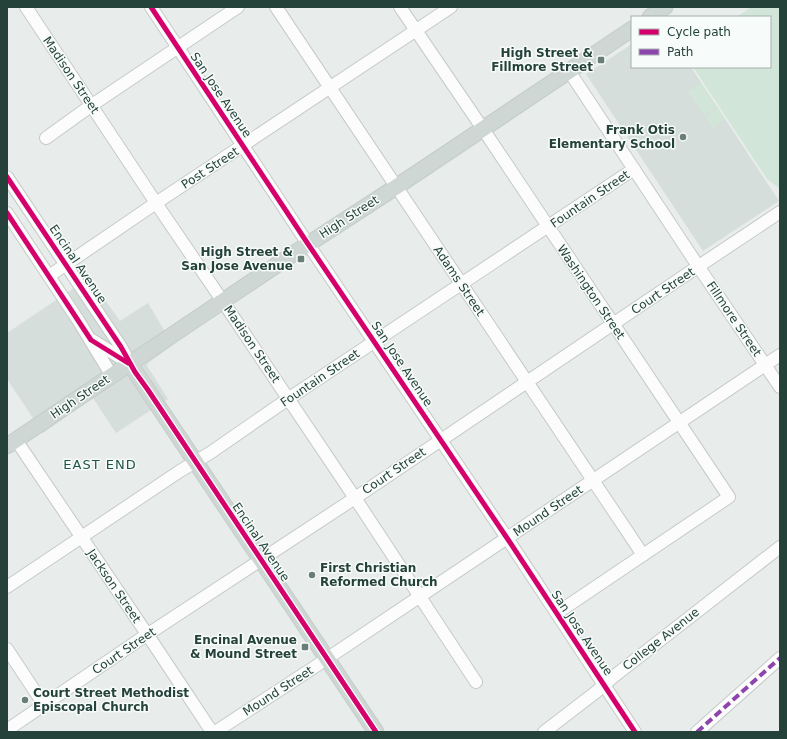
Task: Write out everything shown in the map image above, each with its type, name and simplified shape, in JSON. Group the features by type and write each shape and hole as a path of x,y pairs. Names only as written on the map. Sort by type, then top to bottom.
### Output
{"main road":[{"name":"High Street","path":"11,443 631,30"},
{"name":"Encinal Avenue","path":"130,364 376,732"}],"street":[{"name":"Madison Street","path":"26,7 476,682"},
{"name":"San Jose Avenue","path":"150,7 507,538 635,732"},
{"path":"46,138 92,105 238,7"},
{"name":"Adams Street","path":"276,7 642,555"},
{"name":"Washington Street","path":"400,7 728,497 642,555"},
{"name":"Post Street","path":"49,276 451,7"},
{"name":"Fillmore Street","path":"569,71 780,387"},
{"name":"Fountain Street","path":"7,587 634,170"},
{"name":"Encinal Avenue","path":"7,177 121,347 130,364"},
{"name":"Court Street","path":"7,730 780,212"},
{"name":"Encinal Avenue","path":"7,213 91,340 112,376"},
{"name":"Encinal Avenue","path":"91,340 130,364"},
{"name":"Mound Street","path":"215,732 327,659 780,356"},
{"name":"Jackson Street","path":"11,443 81,537 212,732"},
{"name":"College Avenue","path":"544,732 780,547"},
{"path":"557,613 642,555"},
{"path":"7,650 44,705"},
{"path":"698,732 780,658"}],"shaded area":[{"name":"Frank Otis Elementary School","path":"631,45 631,68 692,68 779,201 703,251 586,74"},
{"path":"89,278 120,321 148,303 173,345 148,363 147,366 168,399 116,433 93,398 43,433 7,379 7,333"}],"green space":[{"path":"751,7 780,7 780,189 767,179 694,68 771,68 771,16 738,16"},
{"path":"701,83 717,107 704,115 688,92"},
{"path":"718,108 725,119 712,128 705,116"}],"marked path":[{"path":"697,732 780,658"}],"cycle path":[{"path":"151,7 308,244 507,538 635,732"},
{"path":"7,177 121,347 135,372 376,732"},
{"path":"7,213 91,340 128,363"}],"place":[{"name":"High Street & Fillmore Street","path":"601,60"},
{"name":"Frank Otis Elementary School","path":"683,137"},
{"name":"High Street & San Jose Avenue","path":"301,259"},
{"name":"First Christian Reformed Church","path":"312,575"},
{"name":"Encinal Avenue & Mound Street","path":"305,647"},
{"name":"Court Street Methodist Episcopal Church","path":"25,700"}],"district":[{"name":"EAST END","path":"100,464"}]}
